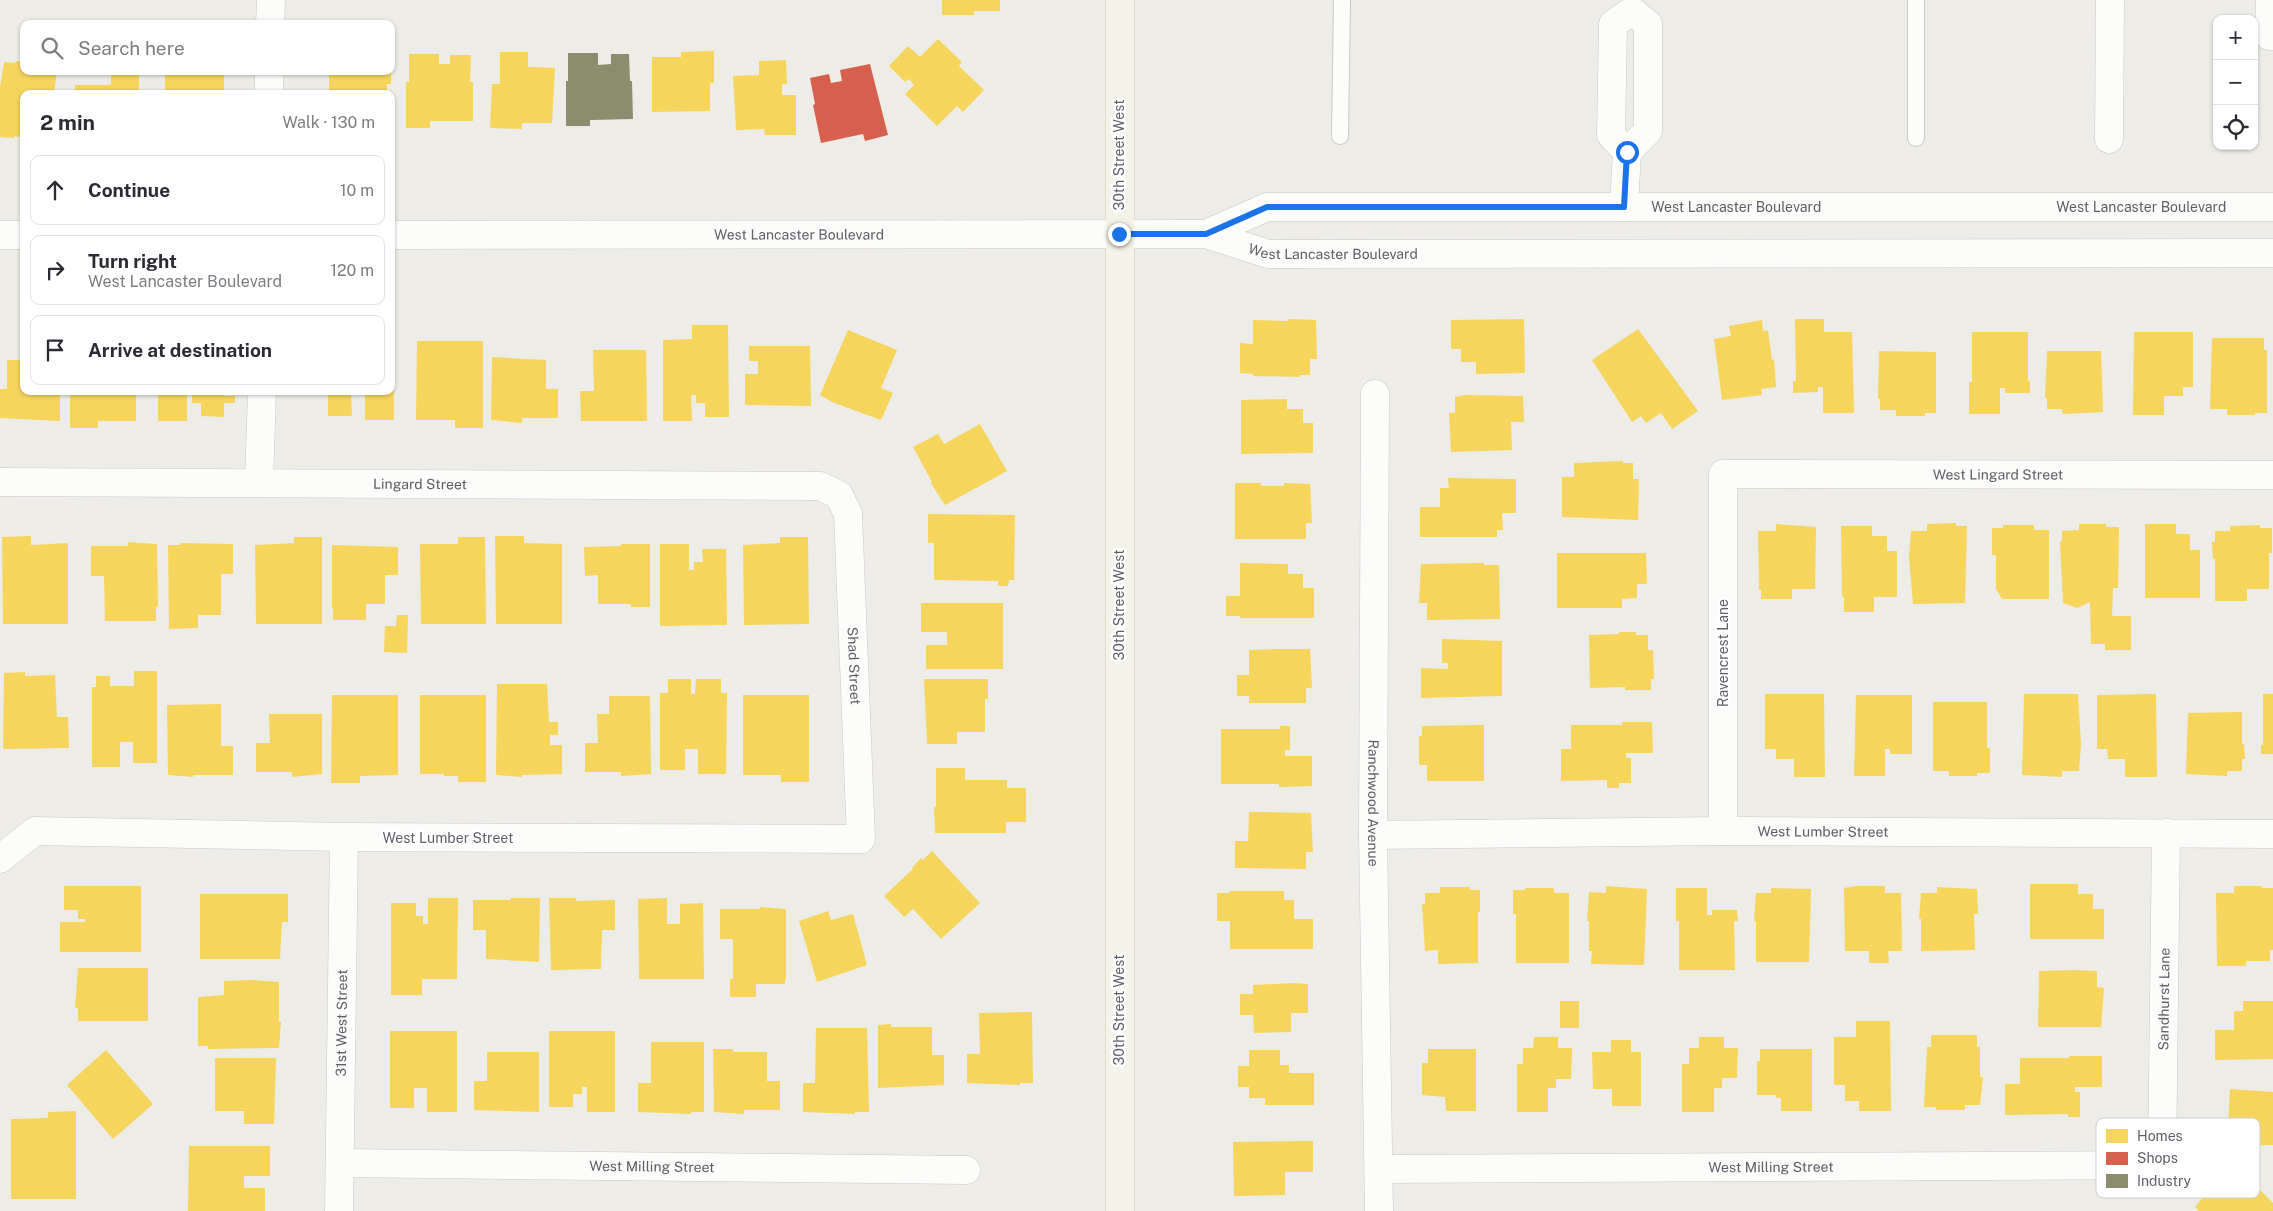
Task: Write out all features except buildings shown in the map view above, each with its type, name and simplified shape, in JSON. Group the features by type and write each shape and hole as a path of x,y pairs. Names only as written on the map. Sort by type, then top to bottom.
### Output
{"main road":[{"name":"30th Street West","path":"1120,0 1120,1211"}],"street":[{"path":"270,20 271,0"},
{"path":"2109,139 2110,0"},
{"path":"2270,0 2269,36 2273,36"},
{"path":"1624,207 1627,152 1648,131 1648,24 1633,5 1613,24 1611,135 1627,152"},
{"path":"269,90 270,75"},
{"name":"West Lancaster Boulevard","path":"1206,234 1267,207 2273,207"},
{"name":"West Lancaster Boulevard","path":"395,235 1206,234 1268,254 2273,254"},
{"path":"0,235 20,235"},
{"name":"Ranchwood Avenue","path":"1375,394 1373,834 1380,1169 1379,1211"},
{"path":"259,482 262,395"},
{"name":"West Lingard Street","path":"1723,474 2273,475"},
{"name":"Ravencrest Lane","path":"1723,474 1723,831"},
{"name":"Lingard Street","path":"0,482 820,486 839,495"},
{"name":"Shad Street","path":"839,495 848,514 861,839"},
{"name":"West Lumber Street","path":"0,859 35,831 344,837 861,839"},
{"name":"West Lumber Street","path":"1373,834 1723,831 2273,834"},
{"name":"Sandhurst Lane","path":"2163,1118 2166,833"},
{"name":"31st West Street","path":"339,1211 344,837"},
{"name":"West Milling Street","path":"340,1163 966,1170"},
{"name":"West Milling Street","path":"1380,1169 2096,1165"}],"lane":[{"path":"1340,136 1342,0"},
{"path":"1916,0 1916,138"}],"route":[{"path":"1119,234 1206,234 1267,207 1624,207 1627,152"}]}
